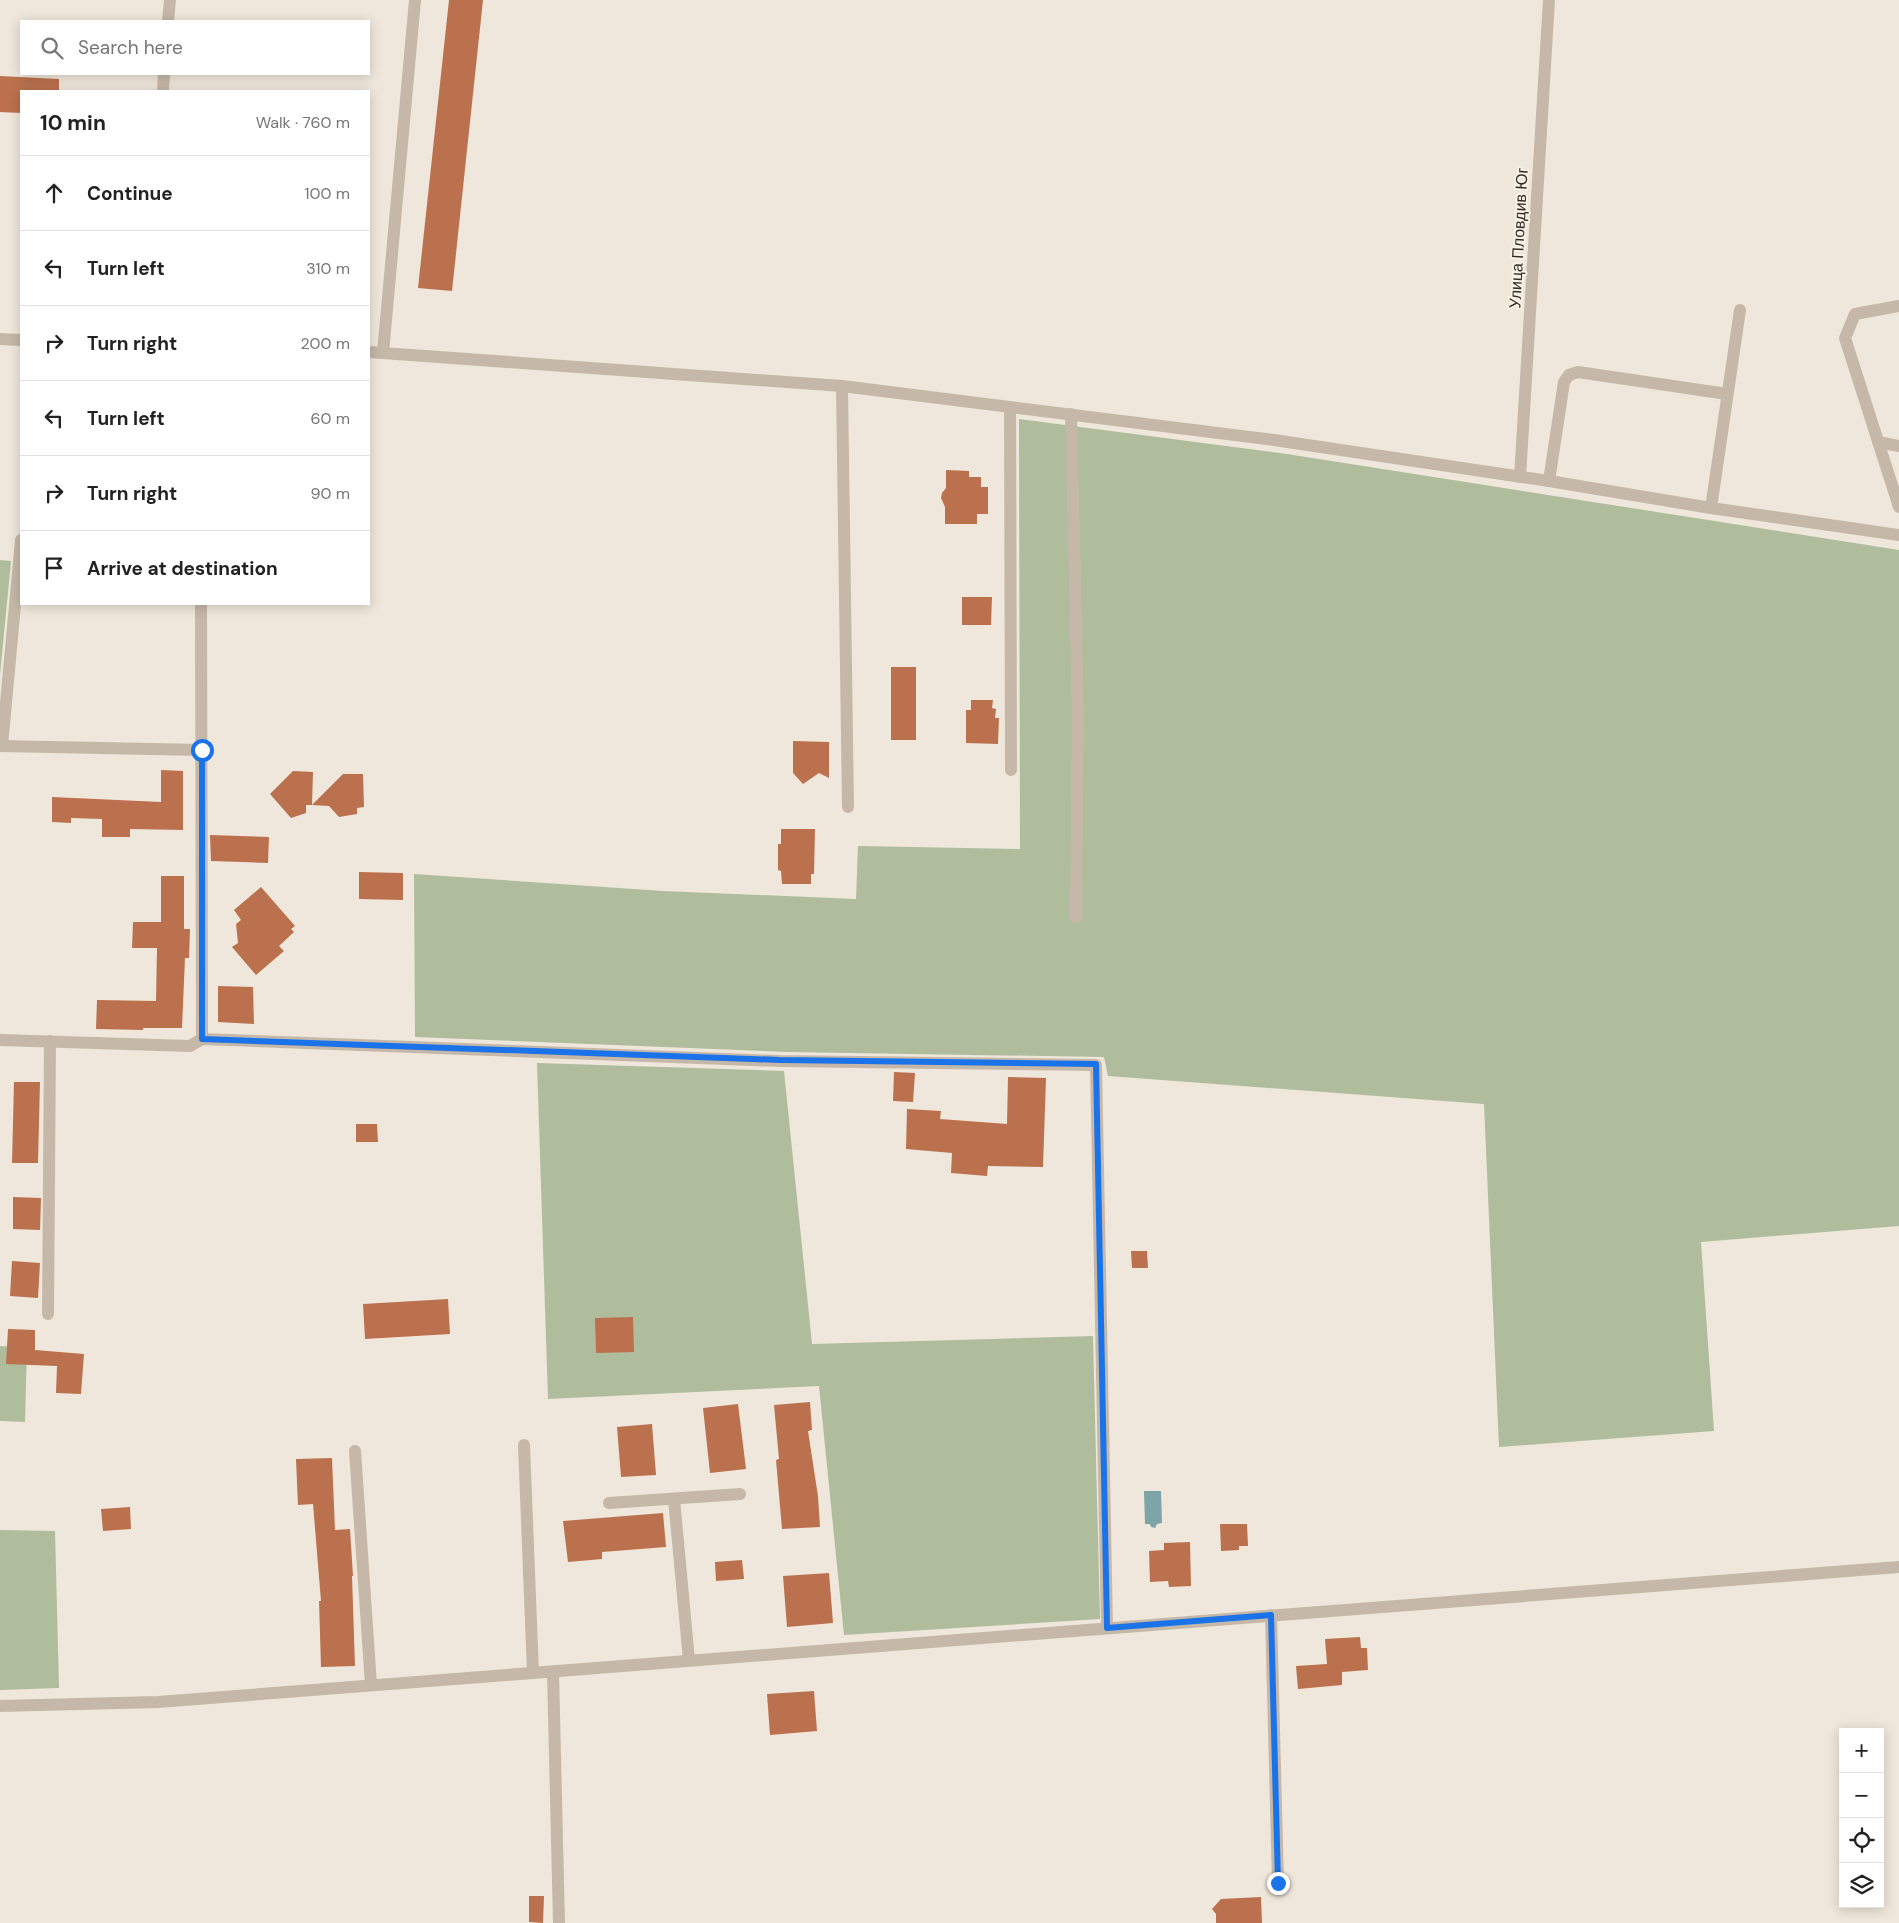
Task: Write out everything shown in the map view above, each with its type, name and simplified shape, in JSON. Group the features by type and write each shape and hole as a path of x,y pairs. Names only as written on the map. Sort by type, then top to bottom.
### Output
{"street":[{"path":"168,20 170,0"},
{"path":"383,353 415,0"},
{"name":"Улица Пловдив Юг","path":"1520,477 1549,0"},
{"path":"163,90 164,75"},
{"path":"1899,306 1855,314 1845,338 1899,507"},
{"path":"1711,508 1740,310"},
{"path":"0,339 20,340"},
{"path":"370,352 842,386 1274,440 1548,481 1711,508 1899,535"},
{"path":"1548,481 1564,382 1569,375 1578,372 1727,394"},
{"path":"842,386 848,807"},
{"path":"1010,407 1011,770"},
{"path":"1070,414 1078,715 1076,918"},
{"path":"1878,442 1899,446"},
{"path":"20,550 1,746 202,750"},
{"path":"201,605 202,1039"},
{"path":"0,1040 190,1046 202,1039 770,1060 1096,1064 1107,1628"},
{"path":"48,1314 50,1041"},
{"path":"524,1445 533,1673"},
{"path":"355,1451 371,1685"},
{"path":"608,1503 740,1494"},
{"path":"674,1499 689,1660"},
{"path":"0,1706 158,1702 1899,1567"},
{"path":"1271,1615 1278,1883"},
{"path":"553,1672 559,1923"}],"green space":[{"path":"1019,419 1287,454 1899,550 1899,1226 1701,1242 1714,1431 1499,1447 1484,1104 1108,1076 1104,1057 786,1052 415,1037 414,874 663,891 856,899 858,846 1020,849"},
{"path":"0,560 11,561 0,675"},
{"path":"537,1063 784,1071 812,1344 1093,1336 1100,1619 844,1635 819,1386 548,1399"},
{"path":"0,1346 27,1347 25,1422 0,1421"},
{"path":"0,1530 55,1531 59,1688 0,1690"}],"water":[{"path":"1144,1491 1161,1491 1162,1523 1157,1524 1155,1528 1151,1527 1150,1524 1145,1524"}],"building":[{"path":"449,0 483,0 452,291 418,288"},
{"path":"0,76 59,79 59,90 20,90 20,113 0,112"},
{"path":"946,470 969,471 969,477 981,477 981,487 988,487 988,514 977,514 977,524 945,524 945,507 941,498 946,488"},
{"path":"962,597 992,597 991,625 962,625"},
{"path":"891,667 916,667 916,740 891,740"},
{"path":"971,700 993,700 992,708 996,709 995,718 999,718 998,744 966,743 966,710 971,710"},
{"path":"793,741 829,742 829,778 819,773 803,784 793,773"},
{"path":"161,770 183,771 183,830 130,829 130,837 102,837 102,819 71,818 71,823 52,822 52,797 161,802"},
{"path":"293,771 313,772 312,805 306,805 306,813 291,818 270,794"},
{"path":"343,774 363,774 364,807 357,808 357,814 339,817 329,806 312,805"},
{"path":"781,829 815,829 814,874 811,874 811,884 782,884 781,871 778,870 778,844 781,844"},
{"path":"210,835 269,837 268,863 211,861"},
{"path":"359,872 403,873 403,900 359,899"},
{"path":"161,876 184,876 184,929 190,929 189,958 185,958 182,1028 143,1028 143,1030 96,1029 97,1000 156,1001 157,948 132,948 133,922 161,922"},
{"path":"261,887 295,926 291,929 294,932 279,946 284,951 256,975 232,947 238,943 236,924 241,920 234,910"},
{"path":"218,986 253,987 254,1024 218,1022"},
{"path":"894,1072 915,1073 913,1102 893,1101"},
{"path":"1008,1077 1046,1078 1043,1167 988,1166 987,1176 951,1173 952,1153 906,1149 907,1109 941,1111 940,1119 1007,1124"},
{"path":"14,1082 40,1082 38,1163 12,1163"},
{"path":"356,1124 377,1124 378,1142 356,1142"},
{"path":"13,1197 41,1198 40,1230 13,1229"},
{"path":"1131,1251 1147,1251 1148,1268 1132,1268"},
{"path":"12,1261 40,1263 38,1298 10,1296"},
{"path":"448,1299 450,1334 365,1339 363,1304"},
{"path":"633,1317 634,1352 596,1353 595,1318"},
{"path":"8,1329 35,1330 35,1350 84,1354 81,1394 56,1393 57,1366 6,1364"},
{"path":"810,1402 812,1430 808,1431 818,1496 820,1527 782,1529 776,1460 779,1459 774,1405"},
{"path":"738,1404 746,1469 710,1473 703,1408"},
{"path":"652,1424 656,1475 621,1477 617,1427"},
{"path":"332,1458 335,1530 350,1529 355,1666 321,1667 319,1601 321,1601 313,1504 298,1505 296,1459"},
{"path":"130,1507 131,1529 103,1531 101,1509"},
{"path":"663,1513 666,1547 602,1552 602,1559 568,1562 563,1521"},
{"path":"1220,1524 1247,1524 1248,1546 1239,1546 1239,1550 1221,1551"},
{"path":"1190,1542 1191,1586 1169,1587 1168,1581 1150,1582 1149,1551 1164,1550 1164,1543"},
{"path":"742,1560 744,1579 716,1581 715,1562"},
{"path":"829,1573 833,1623 787,1627 783,1576"},
{"path":"1360,1637 1361,1648 1367,1648 1368,1670 1342,1672 1342,1685 1298,1689 1296,1666 1327,1664 1325,1639"},
{"path":"814,1691 817,1731 770,1735 767,1694"},
{"path":"529,1896 544,1896 543,1923 529,1922"},
{"path":"1261,1897 1262,1923 1216,1923 1216,1914 1212,1909 1221,1899"}],"route":[{"path":"202,750 202,1039 780,1060 1096,1064 1107,1628 1271,1615 1278,1883"}]}
